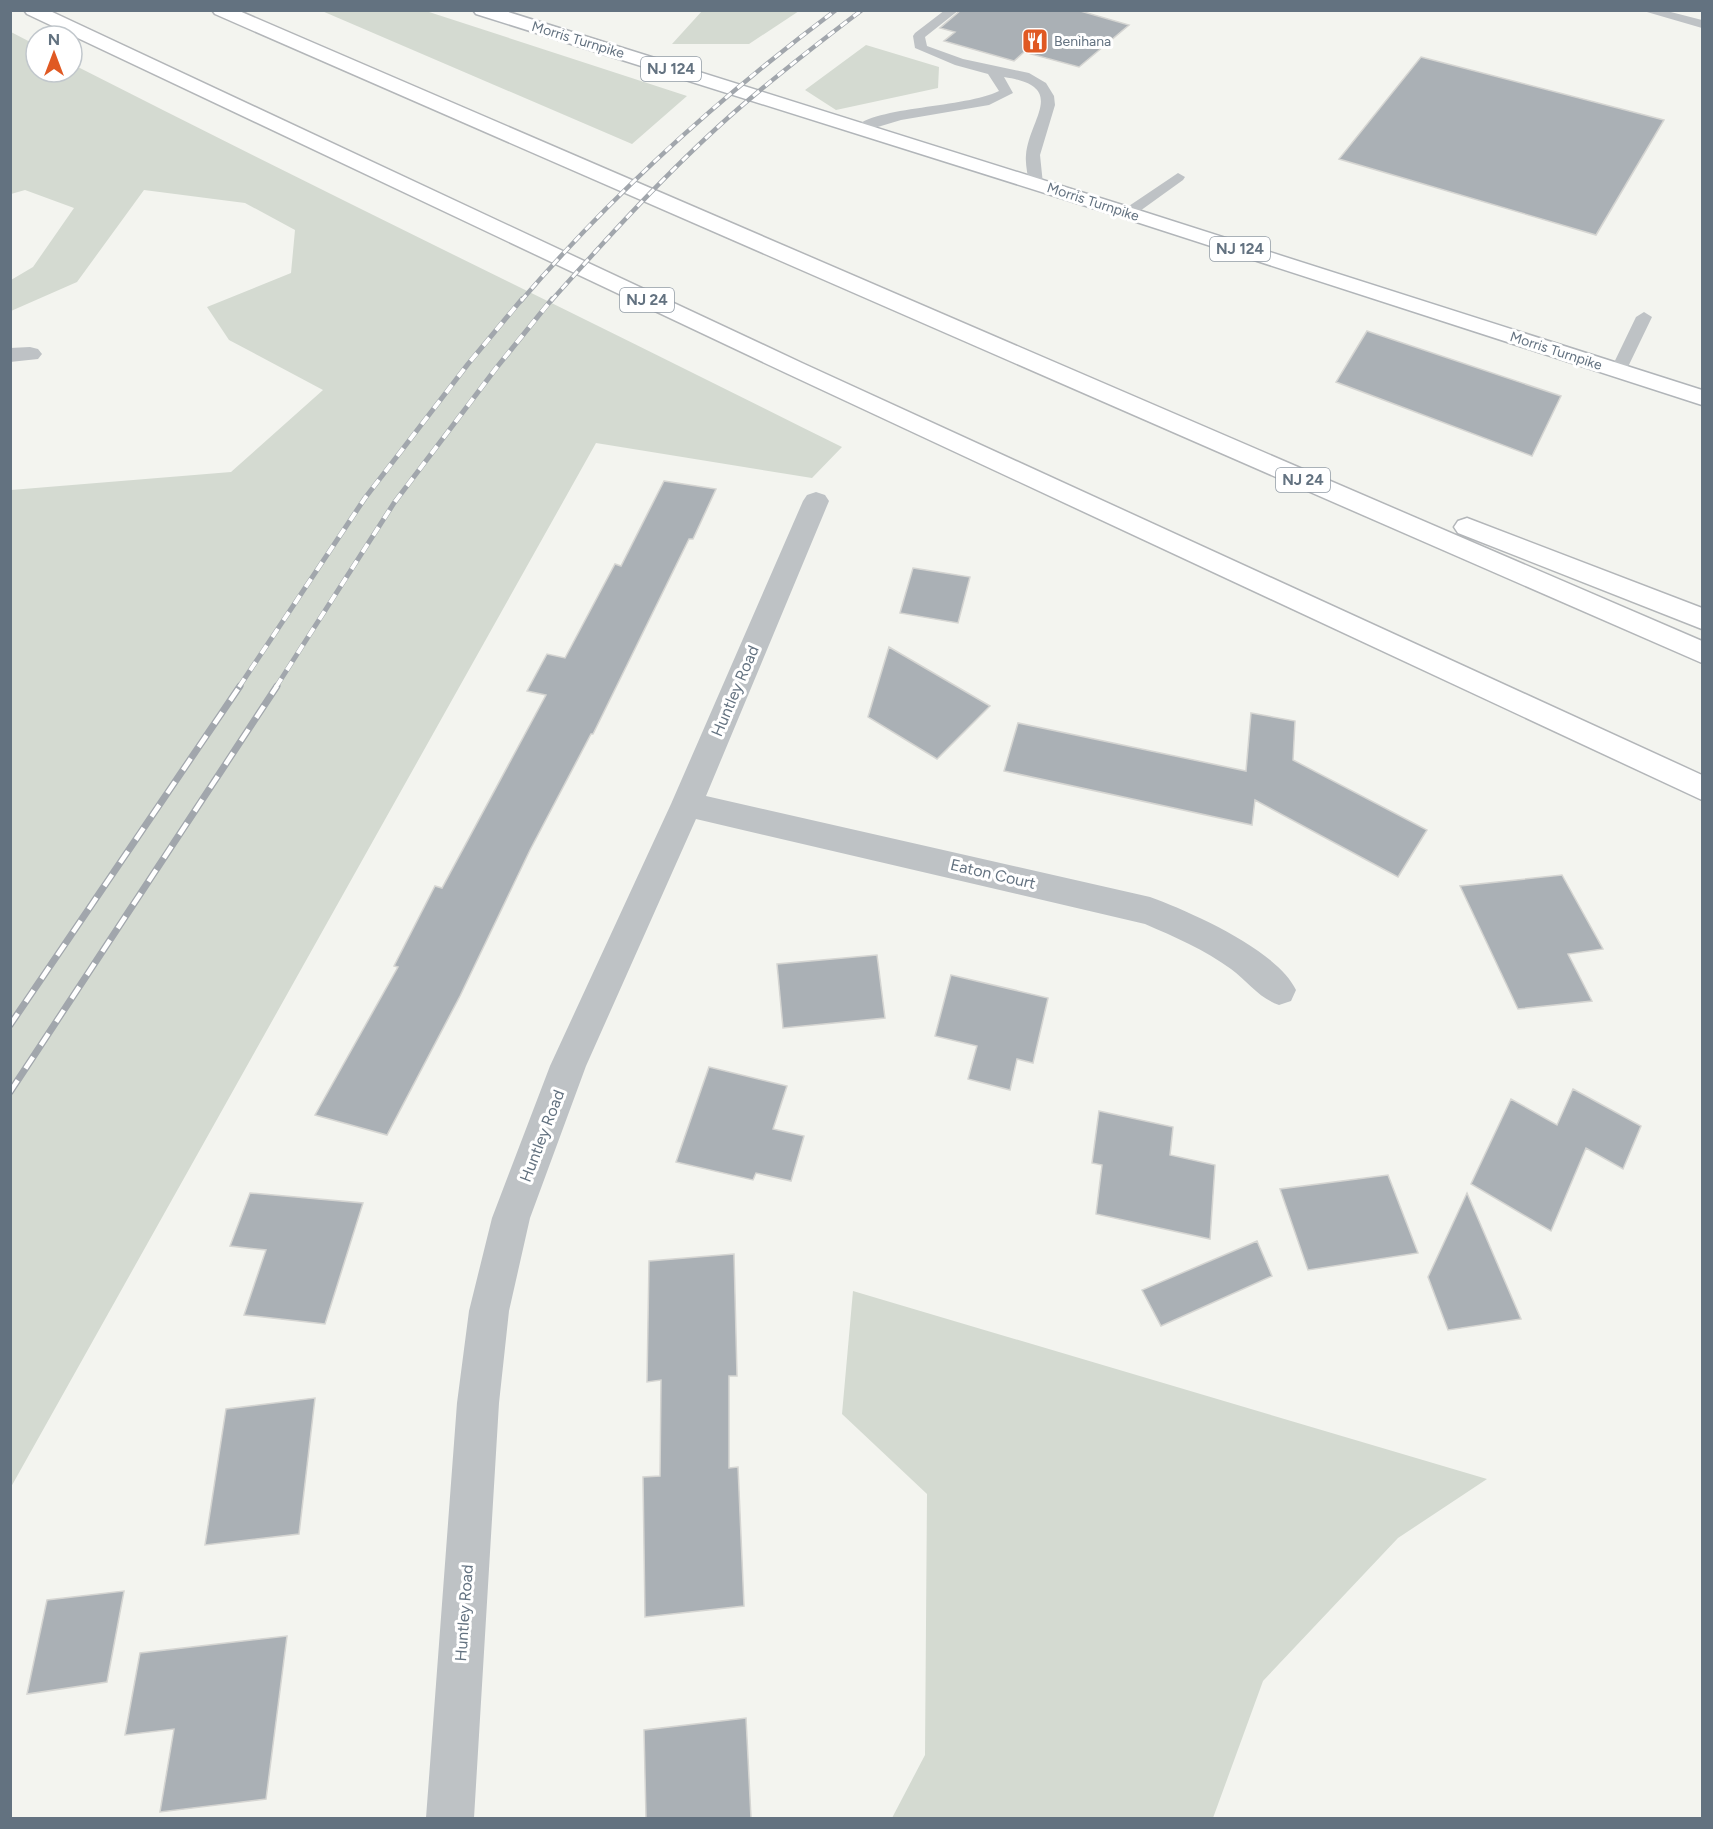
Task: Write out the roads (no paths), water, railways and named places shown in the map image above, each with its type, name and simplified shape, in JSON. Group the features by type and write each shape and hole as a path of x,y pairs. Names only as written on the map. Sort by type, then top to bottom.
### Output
{"main road":[{"name":"NJ 24","path":"33,10 794,368 1702,788"},
{"name":"NJ 24","path":"221,10 1702,653"},
{"name":"Morris Turnpike","path":"482,10 861,128 1702,398"},
{"path":"903,307 1702,619"}],"street":[{"name":"Huntley Road","path":"450,1818 478,1403 489,1311 511,1218 568,1066 687,804 816,501"},
{"name":"Eaton Court","path":"687,804 1150,911 1200,932 1243,959 1278,990"}],"lane":[{"path":"953,10 919,36 921,48 935,55 993,71 1024,76 1041,86 1047,96 1048,105 1033,154 1036,184"},
{"path":"1646,10 1702,24"},
{"path":"861,128 883,119 902,115 991,101 1006,93 1001,81 993,71"},
{"path":"1128,213 1178,177"},
{"path":"1618,371 1644,317"}],"railway":[{"path":"521,301 594,221 671,146 751,76 836,10"},
{"path":"551,301 638,206 706,138 778,75 862,10"},
{"path":"239,687 365,498 468,364 522,299"},
{"path":"276,687 394,503 497,367 552,299"},
{"path":"10,1025 240,686"},
{"path":"10,1092 277,686"}],"place":[{"name":"Benihana","path":"1035,41"}]}
